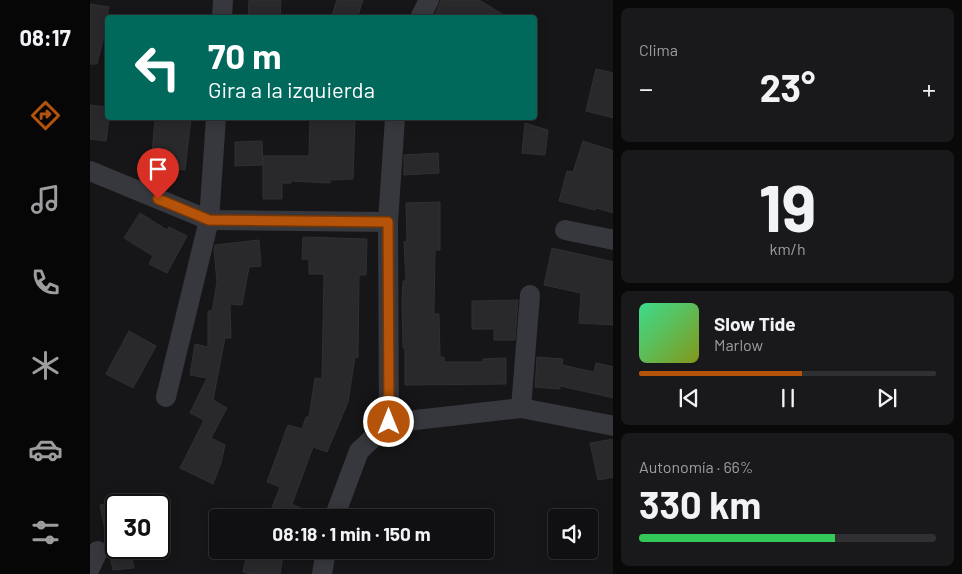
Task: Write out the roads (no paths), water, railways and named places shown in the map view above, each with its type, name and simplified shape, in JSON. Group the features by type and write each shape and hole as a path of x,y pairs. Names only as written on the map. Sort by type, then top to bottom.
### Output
{"street":[{"path":"222,15 223,0"},
{"path":"422,15 429,0"},
{"path":"166,398 209,220 216,120"},
{"path":"389,422 388,222 395,120"},
{"path":"90,172 209,220 388,222"},
{"path":"565,230 613,240"},
{"path":"521,408 530,295"},
{"path":"337,509 359,451 389,422 521,408 613,426"},
{"path":"322,574 324,559"}]}
